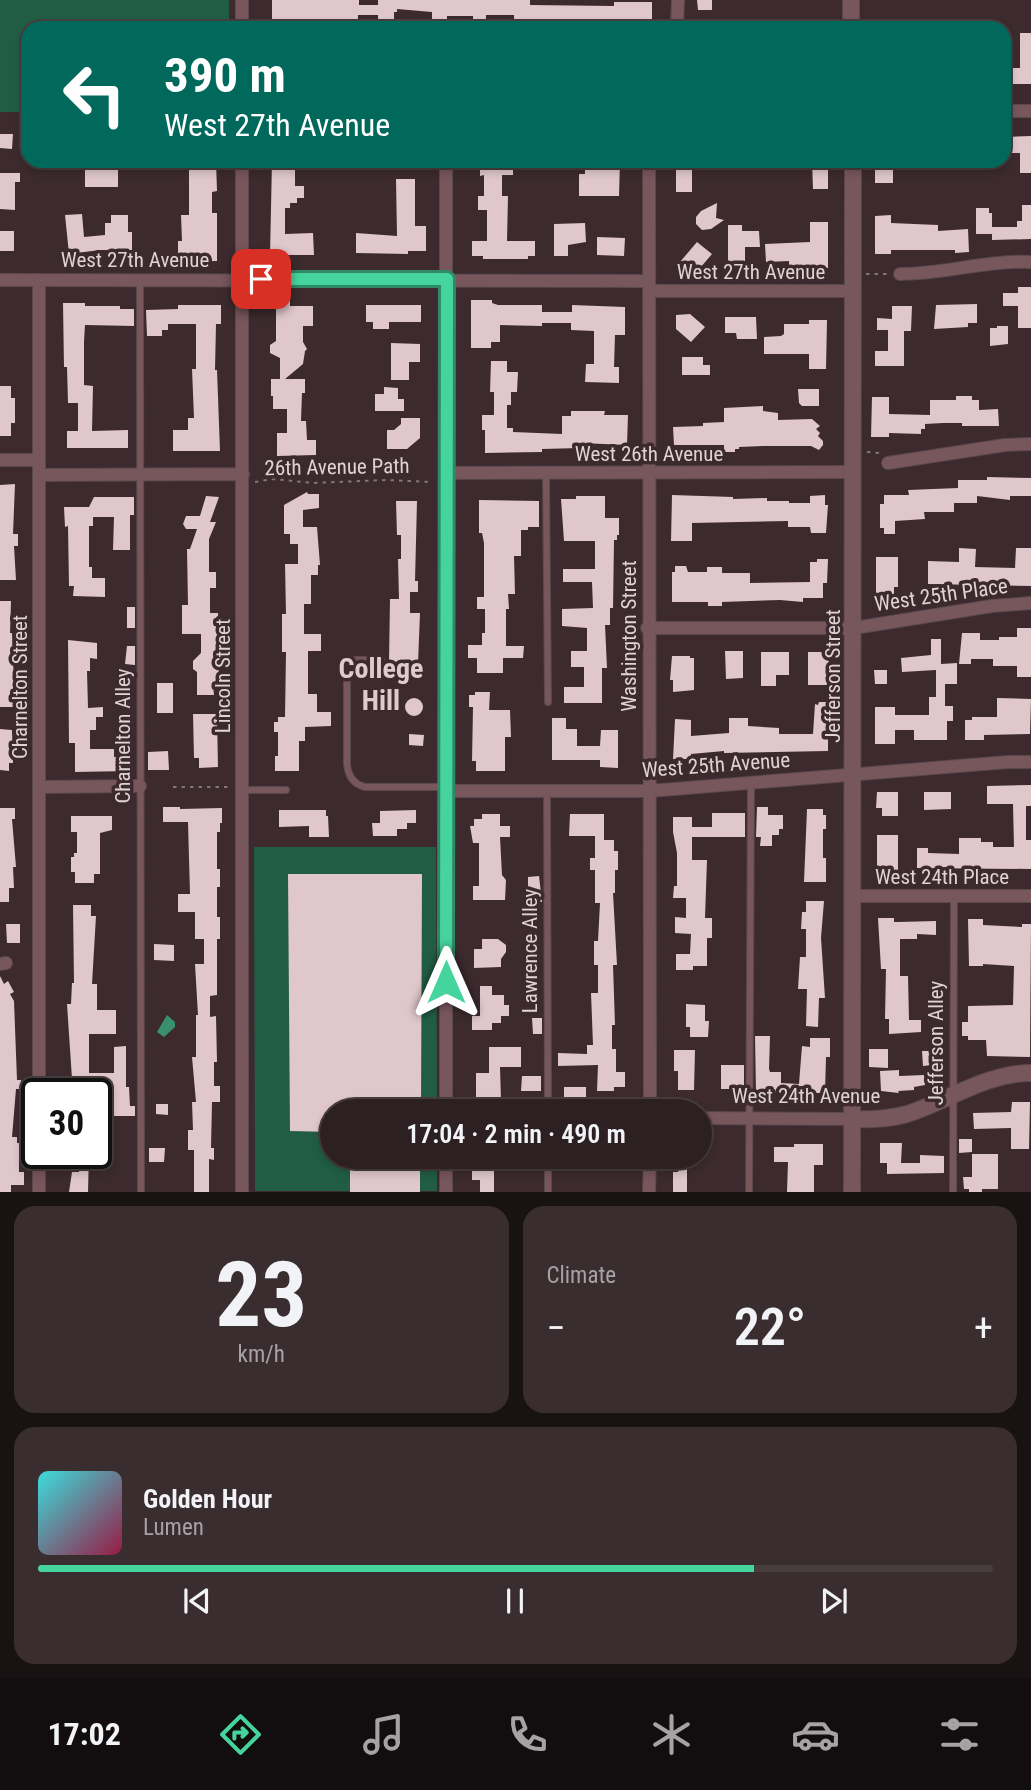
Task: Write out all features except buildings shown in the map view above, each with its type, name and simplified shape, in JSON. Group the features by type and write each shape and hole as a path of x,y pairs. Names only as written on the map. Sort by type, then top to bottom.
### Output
{"street":[{"path":"242,0 242,21"},
{"path":"677,21 678,0"},
{"path":"851,0 851,21"},
{"path":"1011,111 1031,111"},
{"name":"Lincoln Street","path":"242,168 242,1192"},
{"path":"446,168 446,1099"},
{"name":"Washington Street","path":"649,168 647,628 650,1099"},
{"name":"Jefferson Street","path":"852,1192 853,168"},
{"path":"900,274 928,274 995,262 1031,262"},
{"name":"West 27th Avenue","path":"0,280 447,279 853,292"},
{"name":"Charnelton Street","path":"39,280 39,1078"},
{"path":"888,463 1005,445 1031,444"},
{"path":"0,460 39,460"},
{"name":"West 26th Avenue","path":"446,473 853,472"},
{"path":"39,475 141,474 243,478"},
{"name":"West 25th Place","path":"647,628 854,628 992,606 1031,603"},
{"name":"West 25th Avenue","path":"446,789 649,791 1031,762"},
{"path":"39,787 140,786"},
{"name":"West 24th Place","path":"852,896 1031,896"},
{"name":"West 24th Avenue","path":"712,1118 852,1119 898,1116 1005,1076 1031,1073"},
{"path":"39,1169 39,1192"},
{"path":"446,1169 446,1192"},
{"path":"649,1192 650,1169"}],"lane":[{"name":"Charnelton Alley","path":"141,279 141,1192"},
{"path":"546,474 548,702"},
{"path":"381,660 352,660 346,666 349,776 358,785 365,787 446,789"},
{"path":"749,1192 751,782"},
{"path":"242,789 286,790"},
{"name":"Lawrence Alley","path":"547,792 548,1099"},
{"name":"Jefferson Alley","path":"953,1192 954,896"},
{"path":"548,1169 548,1192"}],"path":[{"path":"853,274 900,274"},
{"path":"853,453 877,453 882,462 888,463"},
{"name":"26th Avenue Path","path":"243,478 258,482 273,479 313,483 386,480 431,482"},
{"path":"173,787 242,789"}],"shaded area":[{"path":"0,0 229,0 229,21 21,21 21,112 0,112"},
{"path":"254,847 436,847 437,1099 320,1099 320,1169 437,1169 437,1191 255,1191"},
{"path":"167,1015 175,1022 175,1027 164,1037 157,1032"}],"district":[{"name":"College Hill","path":"381,684"}],"route":[{"path":"261,279 447,279 446,982"}]}
